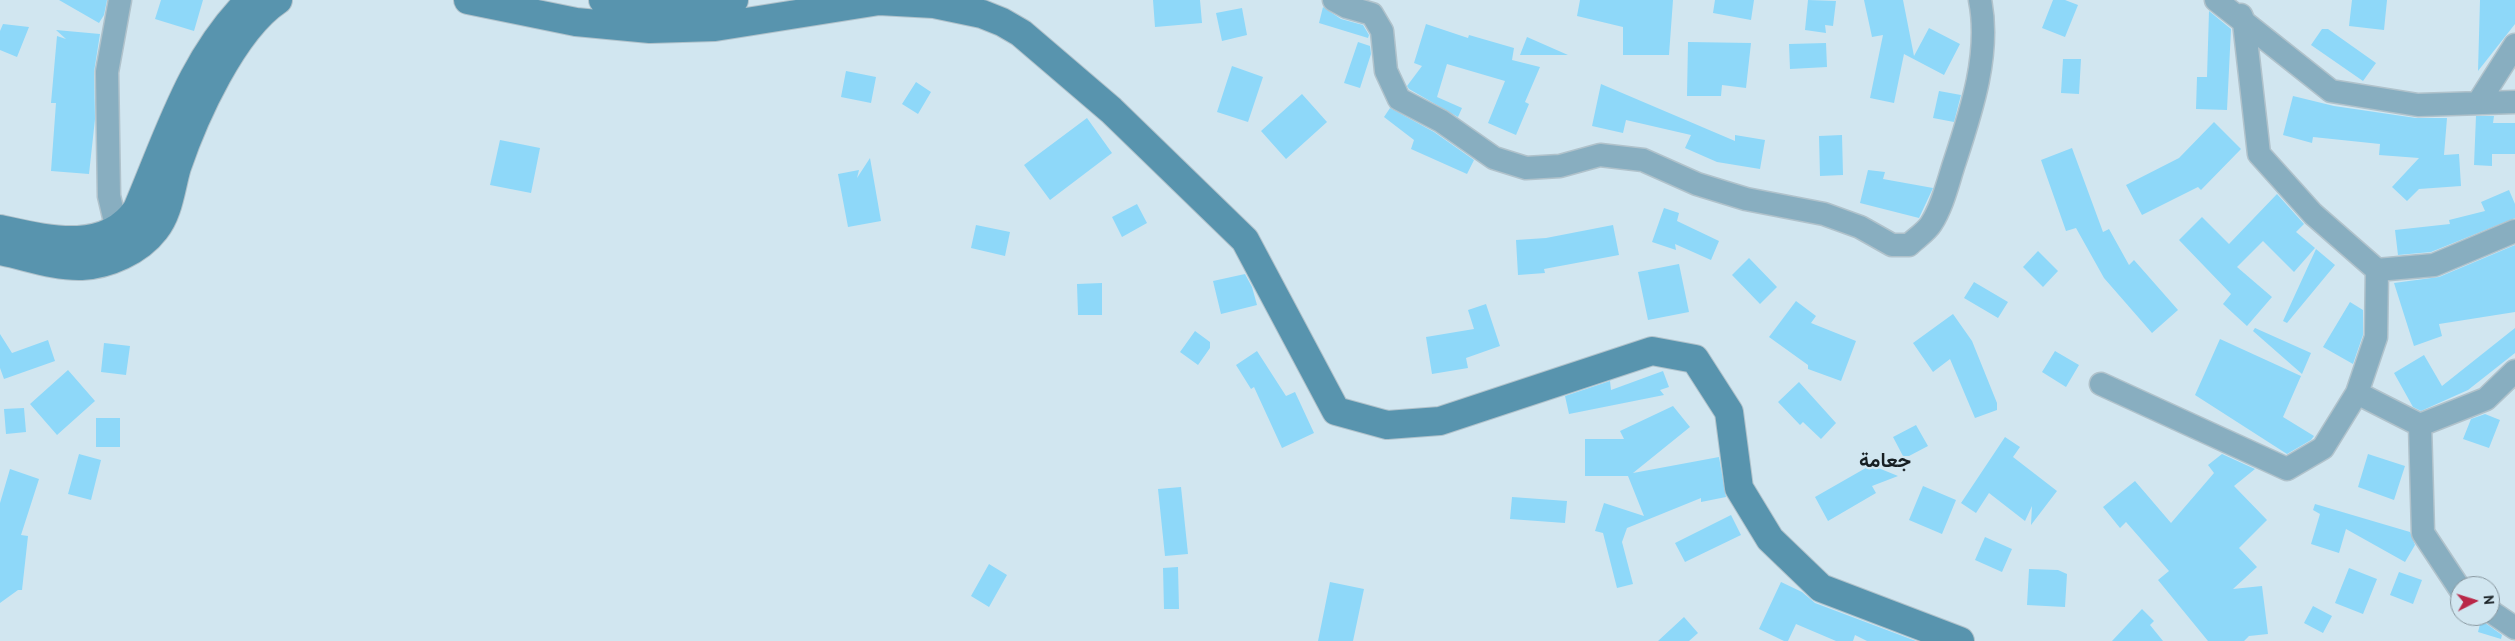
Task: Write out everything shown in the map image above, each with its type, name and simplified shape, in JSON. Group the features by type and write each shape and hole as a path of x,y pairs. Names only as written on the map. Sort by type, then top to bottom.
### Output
{"main road":[{"path":"0,251 82,266 114,259 123,241 129,220 137,209 199,66 224,28 250,0"},
{"path":"0,229 49,239 76,240 97,238 123,241 148,237 161,221 189,135 217,78 249,28 278,0"},
{"path":"468,0 515,5 586,23 672,29 737,24 851,4 907,1 934,4 982,14 1020,33 1111,110 1245,240 1336,411 1386,425 1440,421 1652,352 1695,359 1729,412 1739,488 1770,539 1821,588 1960,641"},
{"path":"603,0 679,4 734,0"},
{"path":"993,0 1013,20 1020,33"}],"street":[{"path":"120,0 108,72 109,196 123,241"},
{"path":"1334,0 1346,7 1372,14 1382,31 1386,71 1399,99 1441,121 1494,158 1526,168 1560,166 1600,155 1643,160 1697,184 1738,197 1824,214 1860,227 1892,245 1909,245 1931,225 1942,200 1974,101 1982,46 1980,0"},
{"path":"2216,0 2331,91 2418,105 2515,102"},
{"path":"2235,0 2244,22 2259,154 2313,214 2377,270 2434,265 2515,231"},
{"path":"2478,103 2515,45"},
{"path":"2100,384 2287,469 2323,448 2357,393 2376,337 2377,270"},
{"path":"2357,393 2420,425 2486,399 2515,371"},
{"path":"2420,425 2423,533 2451,576"},
{"path":"2500,617 2515,628"}],"building":[{"path":"59,0 107,0 104,15 99,23"},
{"path":"161,0 203,0 194,31 155,19"},
{"path":"1153,0 1200,0 1202,23 1155,27"},
{"path":"1580,0 1673,0 1669,55 1623,55 1623,27 1577,16"},
{"path":"1715,0 1754,0 1751,20 1713,13"},
{"path":"1808,0 1836,1 1833,26 1825,25 1826,33 1805,30"},
{"path":"1864,0 1903,0 1914,56 1929,28 1960,44 1944,75 1904,54 1894,103 1870,98 1883,35 1872,37"},
{"path":"2053,0 2065,0 2078,5 2065,37 2042,28"},
{"path":"2352,0 2387,0 2384,30 2349,26"},
{"path":"2480,0 2515,0 2515,24 2478,71"},
{"path":"1323,7 1341,19 1363,25 1369,35 1368,38 1319,23"},
{"path":"1242,8 1247,35 1222,41 1216,13"},
{"path":"2209,11 2231,29 2227,110 2196,109 2197,77 2207,77"},
{"path":"3,24 29,27 17,57 0,50 0,31"},
{"path":"1426,24 1468,38 1469,35 1514,48 1512,60 1540,67 1525,102 1529,104 1516,135 1488,123 1505,81 1447,64 1437,97 1462,108 1458,117 1409,89 1407,86 1422,66 1414,63"},
{"path":"2322,29 2328,29 2376,63 2363,81 2311,45"},
{"path":"56,30 100,34 94,72 95,119 89,174 51,171 56,103 51,103 57,36 66,39"},
{"path":"1527,37 1568,55 1520,55"},
{"path":"1358,42 1370,46 1371,54 1360,88 1344,83"},
{"path":"1688,42 1751,43 1746,88 1722,85 1721,96 1687,96"},
{"path":"1826,43 1827,67 1790,69 1789,44"},
{"path":"2063,59 2081,59 2079,94 2061,93"},
{"path":"1232,66 1263,77 1248,122 1217,112"},
{"path":"846,71 876,77 871,103 841,97"},
{"path":"916,82 931,92 918,114 902,104"},
{"path":"1601,84 1735,141 1735,135 1765,140 1760,169 1717,162 1685,148 1691,135 1626,120 1623,133 1592,126"},
{"path":"1939,91 1961,95 1954,122 1933,118"},
{"path":"1302,94 1327,122 1286,159 1261,131"},
{"path":"2293,96 2334,106 2416,118 2447,118 2444,155 2459,154 2461,186 2419,189 2407,201 2392,187 2419,158 2379,155 2380,144 2313,137 2312,143 2283,135"},
{"path":"1390,108 1434,132 1474,160 1467,174 1411,149 1414,140 1384,117"},
{"path":"2476,116 2494,116 2493,123 2515,123 2515,154 2492,154 2492,166 2474,165"},
{"path":"1087,118 1112,153 1050,200 1024,165"},
{"path":"2214,122 2241,149 2201,190 2198,187 2142,215 2126,185 2179,158"},
{"path":"1842,135 1843,175 1820,176 1819,136"},
{"path":"500,140 540,148 531,193 490,185"},
{"path":"2072,148 2103,232 2109,229 2129,265 2134,260 2178,310 2152,333 2104,278 2076,228 2066,231 2041,160"},
{"path":"870,158 881,221 848,227 838,174 859,170 857,178"},
{"path":"1868,170 1885,172 1883,179 1933,188 1919,218 1860,203"},
{"path":"2509,190 2515,204 2515,218 2431,252 2398,255 2395,230 2450,224 2449,220 2485,211 2481,202"},
{"path":"2277,194 2304,224 2296,232 2315,248 2294,272 2263,241 2237,267 2272,297 2247,326 2223,304 2231,294 2179,240 2202,217 2229,244"},
{"path":"1137,204 1147,223 1122,237 1112,217"},
{"path":"1664,208 1679,213 1677,221 1719,241 1711,260 1675,244 1676,250 1652,242"},
{"path":"976,225 1010,232 1005,256 971,248"},
{"path":"1613,225 1619,255 1544,269 1545,273 1518,275 1516,240 1546,238"},
{"path":"2515,245 2515,312 2439,324 2442,336 2414,346 2394,283 2439,277"},
{"path":"2316,249 2335,265 2287,323 2283,321"},
{"path":"2038,251 2058,271 2043,287 2023,267"},
{"path":"1749,258 1777,287 1760,304 1732,275"},
{"path":"1679,264 1689,312 1648,320 1638,272"},
{"path":"1245,274 1252,287 1257,305 1221,314 1213,281"},
{"path":"1974,282 2008,302 1998,318 1964,298"},
{"path":"1102,283 1102,315 1078,315 1077,284"},
{"path":"1796,301 1816,316 1811,323 1856,341 1841,381 1808,369 1808,365 1769,337"},
{"path":"2350,302 2363,310 2363,335 2353,364 2323,347"},
{"path":"1486,304 1500,346 1466,358 1468,368 1432,374 1426,337 1474,329 1468,310"},
{"path":"1953,314 1972,341 1997,403 1997,410 1975,418 1950,359 1933,372 1913,343"},
{"path":"2255,328 2311,353 2302,374 2253,331"},
{"path":"2515,328 2515,353 2468,390 2421,411 2413,407 2394,373 2424,355 2442,386"},
{"path":"1195,331 1210,342 1210,348 1198,365 1180,352"},
{"path":"0,334 12,353 48,340 55,361 4,379 0,368"},
{"path":"2220,339 2301,376 2283,417 2314,436 2311,440 2287,454 2195,395"},
{"path":"104,343 130,346 126,375 101,372"},
{"path":"1257,351 1286,396 1295,392 1314,433 1282,448 1254,387 1251,389 1236,365"},
{"path":"2055,351 2079,365 2066,387 2042,372"},
{"path":"68,370 95,401 57,435 30,404"},
{"path":"1663,371 1669,387 1660,390 1664,395 1569,414 1565,396 1610,381 1611,390"},
{"path":"1799,382 1836,423 1821,439 1803,422 1800,425 1778,402"},
{"path":"1673,406 1690,427 1633,473 1719,457 1726,497 1701,502 1701,498 1627,528 1622,542 1633,584 1617,588 1603,533 1595,531 1604,503 1644,516 1628,476 1585,476 1585,439 1624,439 1620,431"},
{"path":"24,408 26,432 6,434 4,409"},
{"path":"2485,414 2500,420 2489,448 2463,439 2471,419"},
{"path":"96,418 120,418 120,447 96,447"},
{"path":"1916,425 1928,446 1909,456 1903,456 1893,437"},
{"path":"2005,437 2020,447 2013,457 2057,491 2031,525 2032,506 2025,521 1989,493 1976,513 1961,503"},
{"path":"79,454 101,460 91,500 68,494"},
{"path":"2222,454 2255,469 2234,486 2267,520 2239,548 2257,567 2233,589 2262,586 2268,634 2249,636 2244,641 2208,641 2158,580 2169,571 2126,522 2120,528 2103,507 2135,481 2171,523 2214,473 2208,465"},
{"path":"2368,454 2405,466 2394,500 2358,487"},
{"path":"1871,465 1898,476 1872,486 1876,493 1828,521 1815,497"},
{"path":"10,469 39,479 21,535 28,536 22,590 18,590 0,603 0,503"},
{"path":"1923,486 1956,500 1942,534 1909,520"},
{"path":"1181,487 1188,554 1165,556 1158,489"},
{"path":"1512,497 1567,501 1565,523 1510,519"},
{"path":"2315,504 2410,532 2415,545 2405,562 2346,529 2339,553 2311,544 2320,514 2313,510"},
{"path":"1731,515 1741,535 1685,562 1675,543"},
{"path":"1985,537 2012,549 2002,572 1975,560"},
{"path":"989,564 1007,575 989,607 971,596"},
{"path":"1178,567 1179,609 1164,609 1163,568"},
{"path":"2349,568 2377,579 2363,614 2335,603"},
{"path":"2029,569 2058,570 2067,574 2065,607 2027,605"},
{"path":"2399,572 2422,580 2413,604 2390,595"},
{"path":"1330,582 1364,589 1353,641 1318,641"},
{"path":"1781,582 1802,592 1815,603 1916,641 1867,641 1855,635 1853,641 1836,641 1796,624 1788,641 1784,641 1759,629"},
{"path":"2313,606 2332,616 2323,633 2304,623"},
{"path":"2142,609 2154,621 2150,625 2163,641 2112,641"},
{"path":"1684,617 1698,633 1689,641 1658,641"},
{"path":"2480,626 2489,626 2502,635 2501,639 2478,632"}],"district":[{"name":"جعامة","path":"1885,461"}]}
